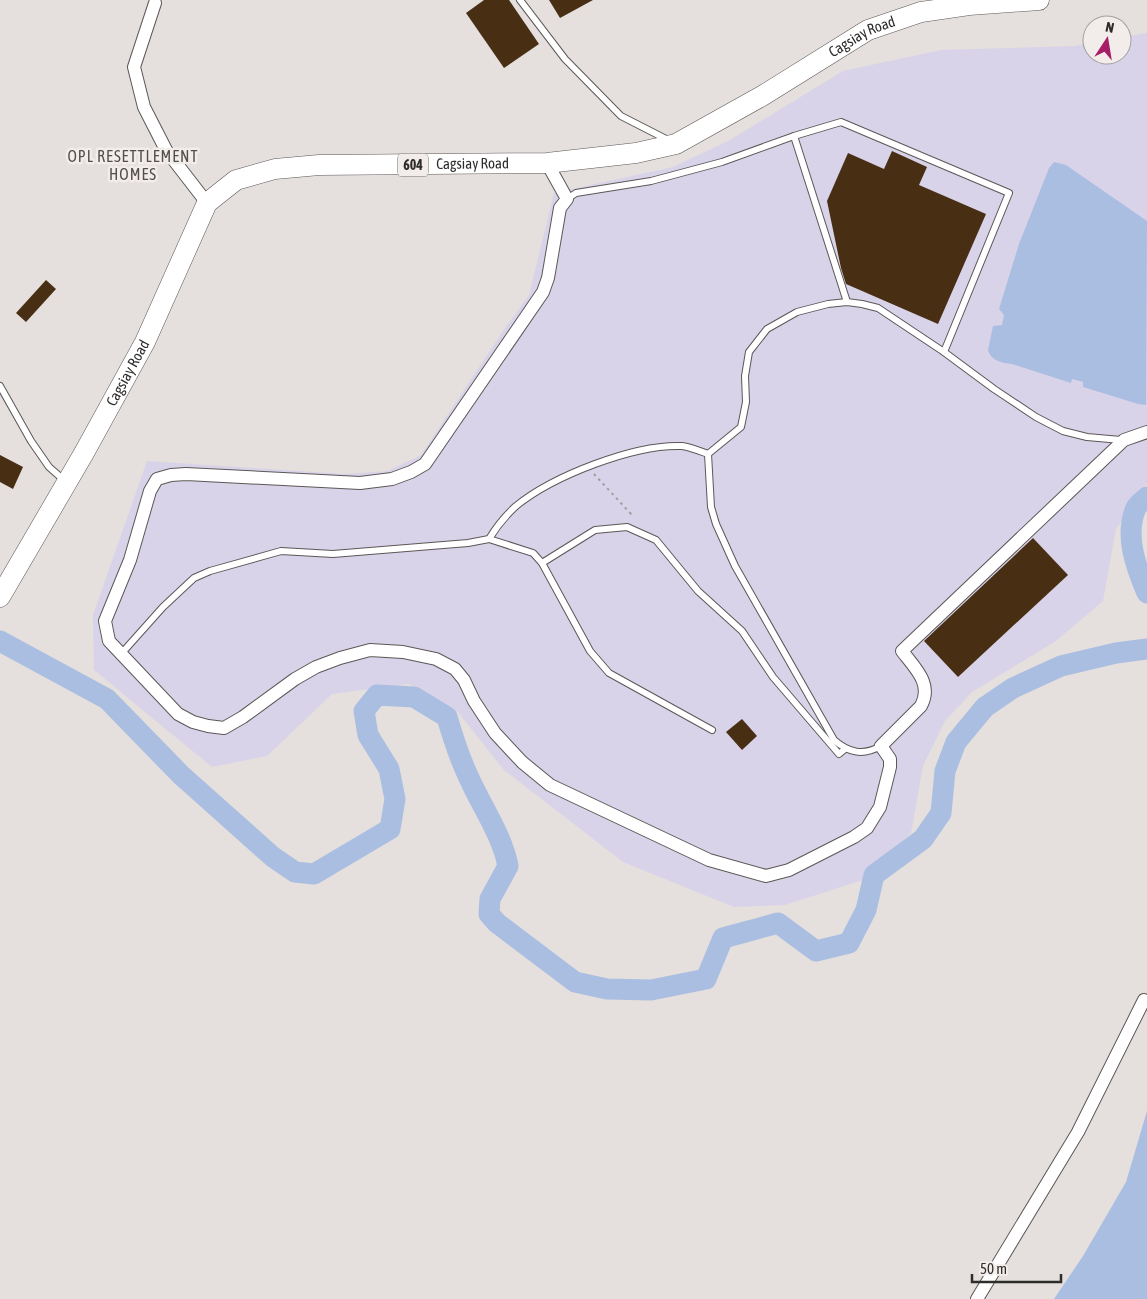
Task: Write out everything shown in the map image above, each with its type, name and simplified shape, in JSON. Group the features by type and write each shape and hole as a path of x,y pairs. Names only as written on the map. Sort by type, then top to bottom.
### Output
{"main road":[{"name":"Cagsiay Road","path":"0,597 145,342 207,203 236,180 275,169 318,165 547,163 636,153 676,144 762,96 868,30 921,12 968,5 1039,0"}],"street":[{"path":"155,3 134,67 144,107 166,150 207,203"},
{"path":"547,163 567,199 560,208 548,278 543,292 425,464 392,479 360,483 186,474 171,475 157,479 150,492 130,560 105,621 109,640 178,714 193,722 224,728 243,717 295,679 316,667 340,658 370,650 403,652 436,659 455,668 495,733 522,762 550,785 709,860 766,876 789,870 854,837 866,828 880,807 890,767 890,759 881,746 921,706 924,699 925,683 902,651 1124,440 1147,432"},
{"path":"977,1299 1078,1132 1144,1000"}],"lane":[{"path":"520,0 565,59 621,116 676,144"},
{"path":"567,199 576,193 651,181 722,162 794,136 841,122 1009,193 944,352"},
{"path":"794,136 847,302"},
{"path":"708,454 741,427 746,402 746,376 749,352 767,329 797,312 828,304 847,302 878,308 944,352 994,389 1063,431 1087,438 1124,440"},
{"path":"0,386 49,467 67,482"},
{"path":"489,538 501,521 517,506 551,484 587,466 657,447 684,446 708,454"},
{"path":"708,454 711,507 720,532 735,566 834,740 845,750 865,752 881,746"},
{"path":"542,563 595,530 627,527 656,540 698,591 742,631 772,677 839,754 845,750"},
{"path":"121,654 163,607 194,578 210,571 281,551 333,554 468,543 489,538 533,553 542,563 590,651 609,673 712,730"}],"path":[{"path":"587,466 631,514 627,527"}],"shaded area":[{"path":"1147,33 1147,483 1116,529 1103,601 1056,641 972,692 945,721 923,766 911,833 863,880 785,905 734,907 623,862 504,770 457,711 409,684 332,694 267,756 212,767 94,670 93,615 147,461 345,474 388,471 421,455 529,295 554,193 673,167 730,140 843,71 941,50 1082,45 1082,65 1132,65 1132,35"}],"water":[{"path":"1054,162 1066,165 1147,221 1146,405 1083,387 1083,382 1072,379 1071,383 1001,362 989,354 988,350 993,326 1002,325 1004,315 999,309 1019,244 1049,168"},
{"path":"1147,1111 1147,1299 1054,1299 1083,1256 1126,1182"}],"building":[{"path":"484,0 509,0 539,44 504,68 466,13"},
{"path":"549,0 593,0 560,18"},
{"path":"892,151 927,167 919,185 986,214 938,324 846,284 841,268 827,201 848,153 884,169"},
{"path":"46,280 56,289 26,322 16,313"},
{"path":"0,455 23,467 13,489 0,482"},
{"path":"1033,538 1068,575 958,677 924,641"},
{"path":"742,719 757,736 742,750 726,732"}],"waterway":[{"path":"1147,497 1136,508 1131,529 1133,551 1147,593"},
{"path":"0,641 107,699 181,775 273,857 295,872 314,874 390,829 395,799 389,769 368,735 364,711 377,695 414,697 447,717 466,771 501,843 508,866 490,899 489,914 497,923 575,982 607,989 651,990 706,979 723,938 778,923 816,951 849,943 866,910 874,875 923,839 941,813 945,771 956,742 985,707 1013,688 1061,666 1116,653 1147,649"}],"district":[{"name":"OPL RESETTLEMENT HOMES","path":"133,165"}]}
